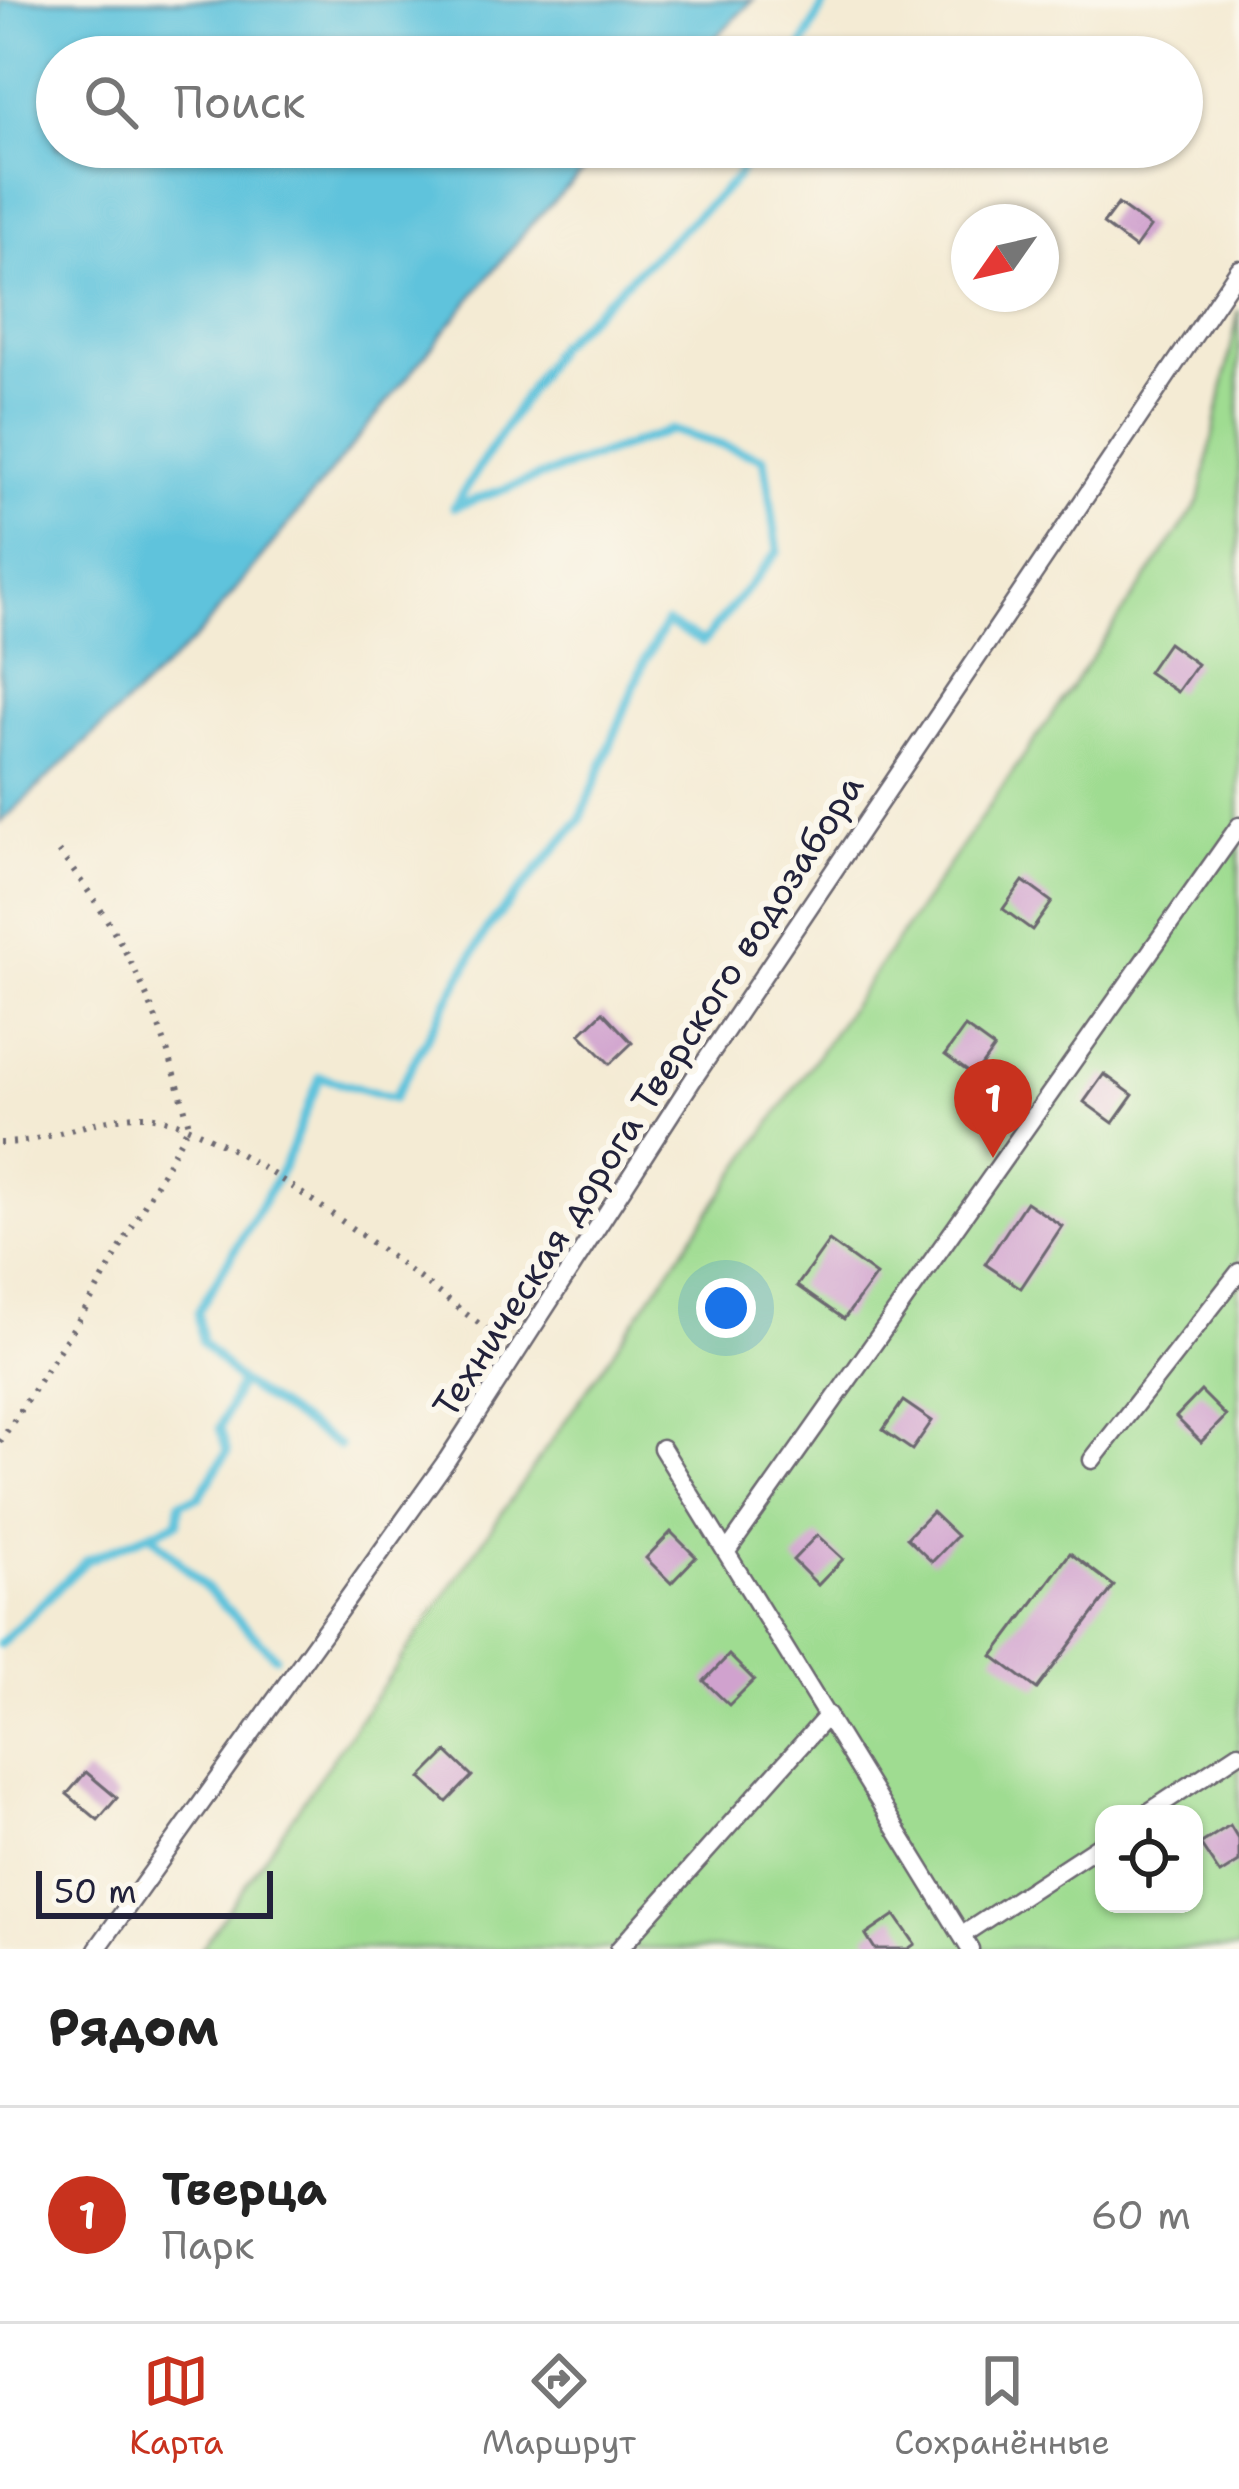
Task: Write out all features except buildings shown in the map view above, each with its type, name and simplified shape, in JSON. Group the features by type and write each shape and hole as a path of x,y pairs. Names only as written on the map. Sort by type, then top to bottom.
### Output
{"lane":[{"name":"Техническая дорога Тверского водозабора","path":"97,1949 447,1460 692,1081 1239,269"},
{"path":"728,1550 1239,826"},
{"path":"1092,1460 1239,1272"},
{"path":"662,1448 966,1942 1095,1849"},
{"path":"619,1949 828,1715"},
{"path":"1160,1805 1239,1753"}],"path":[{"path":"0,1442 90,1302 189,1125 158,1017 102,904 53,845"},
{"path":"0,1143 30,1143 143,1115 189,1125 322,1208 517,1352"}],"green space":[{"path":"1239,310 1239,1949 201,1949 1199,502"}],"water":[{"path":"0,0 753,0 717,36 36,36 36,168 586,168 532,223 198,636 0,823"}],"waterway":[{"path":"808,36 826,0"},
{"path":"339,1446 240,1382 202,1342 198,1312 285,1164 320,1077 394,1098 487,929 580,820 644,662 666,623 703,642 778,551 764,458 671,430 454,507 557,346 736,179 742,168"},
{"path":"0,1644 87,1560 178,1522 180,1502 199,1497 227,1452 220,1428 240,1382"},
{"path":"151,1534 275,1656"}],"place":[{"name":"Тверца","path":"993,1158"}]}
